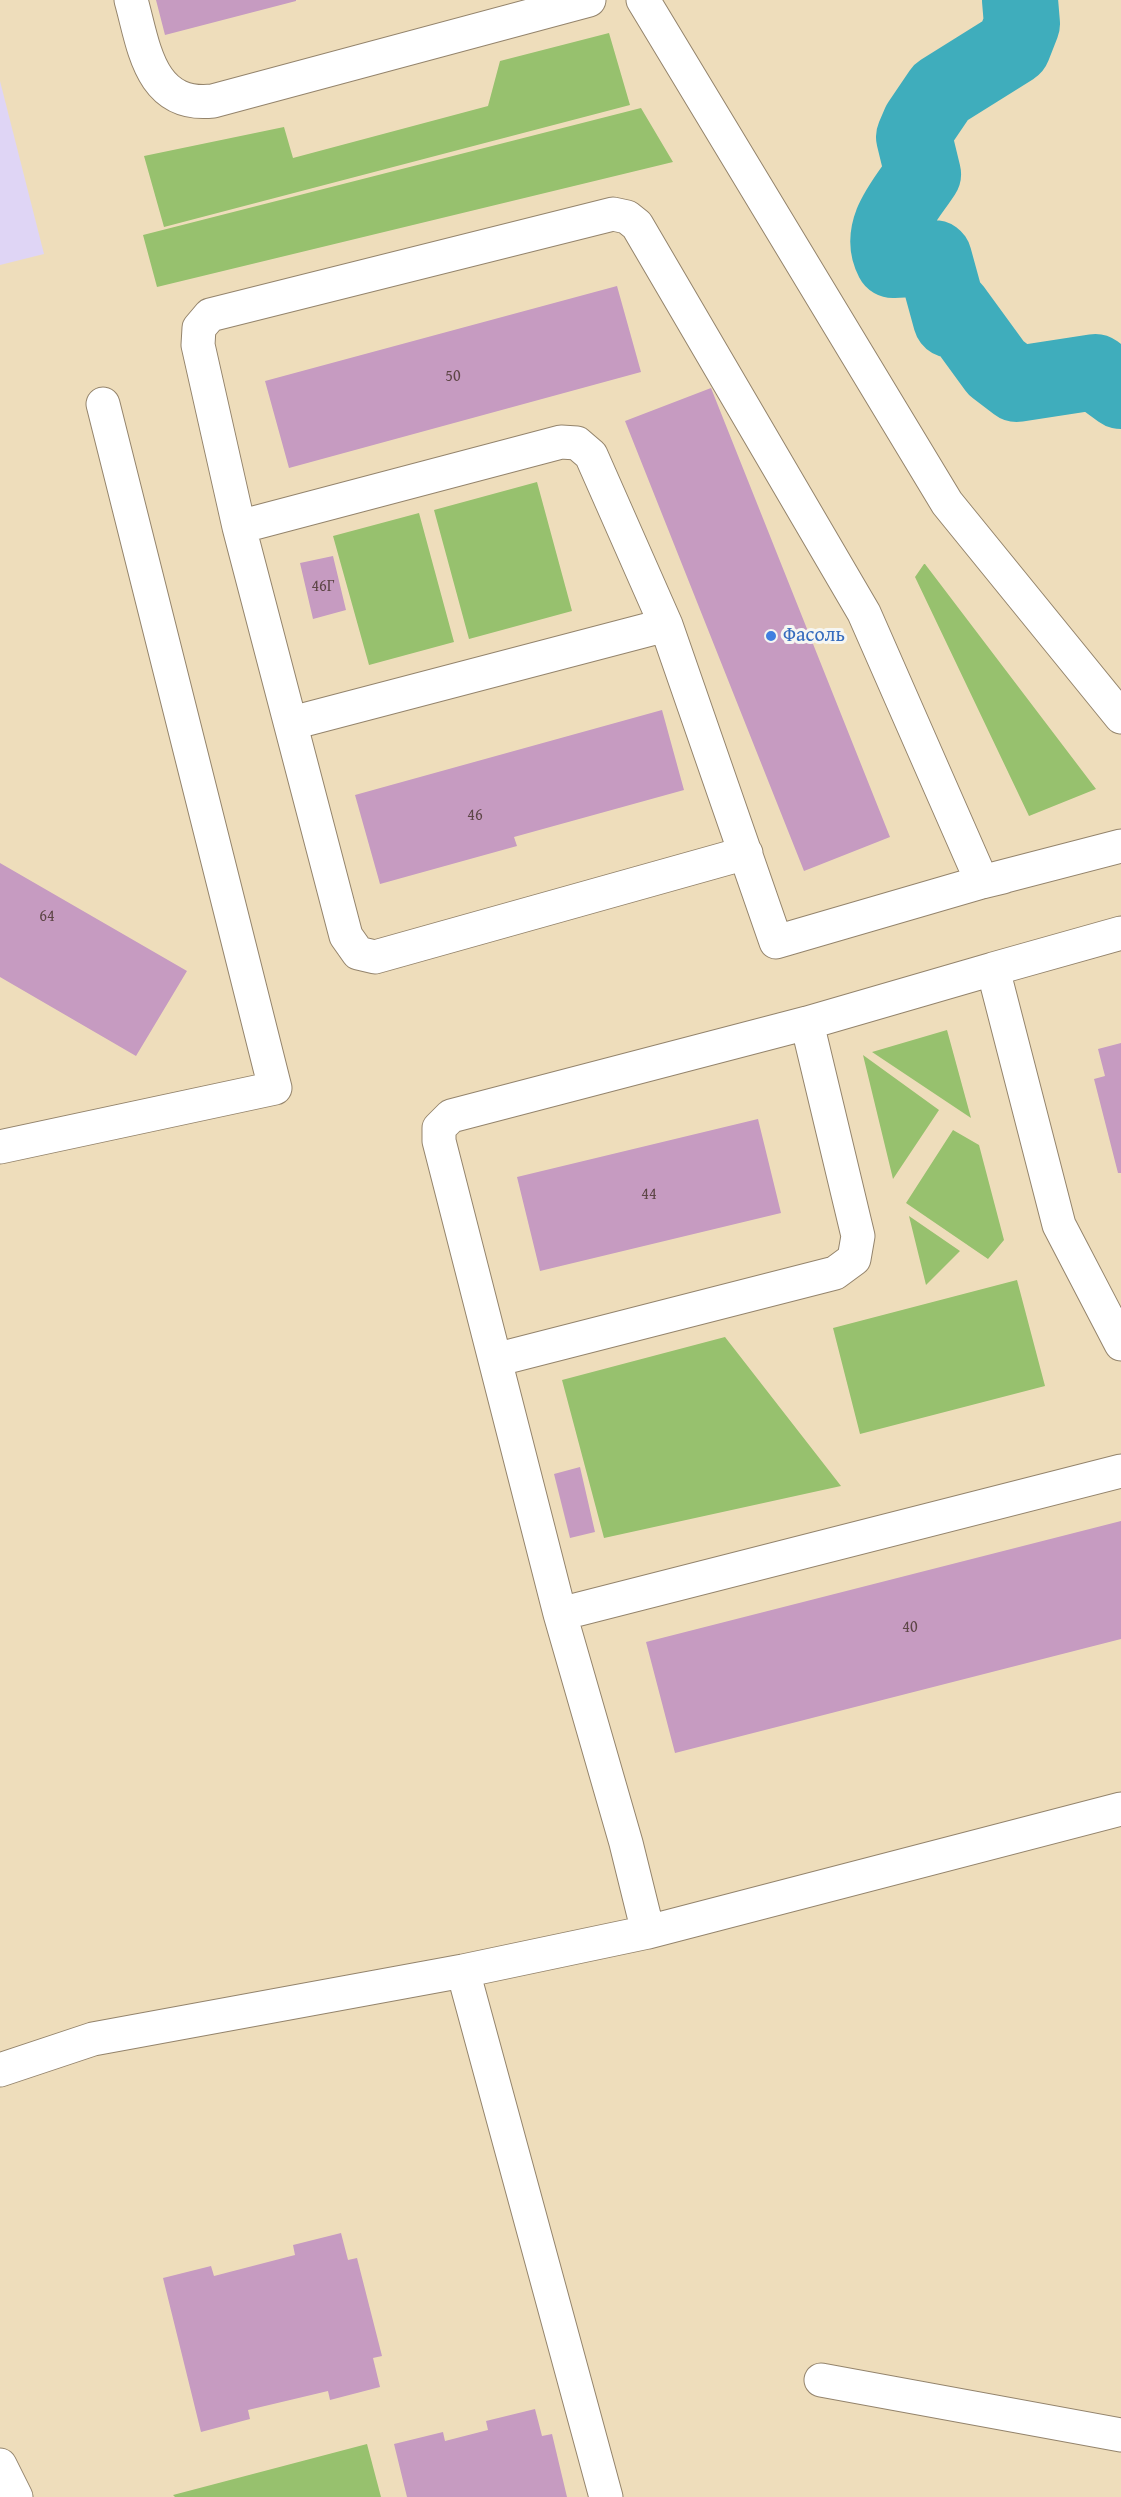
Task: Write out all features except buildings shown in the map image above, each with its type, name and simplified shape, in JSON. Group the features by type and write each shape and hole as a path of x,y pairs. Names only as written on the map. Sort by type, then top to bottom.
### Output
{"street":[{"path":"131,0 149,66 155,78 164,87 198,103 495,13 589,0"},
{"path":"643,0 947,503 1121,717"},
{"path":"746,853 375,957 358,953 346,936 239,527 198,345 199,328 210,315 613,214 627,217 637,225 864,613 982,882"},
{"path":"0,1147 275,1088 104,404"},
{"path":"239,527 561,442 577,443 591,455 666,625 776,942 982,882 1121,846"},
{"path":"292,723 666,625"},
{"path":"648,1932 626,1844 560,1614 440,1141 439,1128 451,1116 807,1023 1121,933"},
{"path":"993,969 1059,1225 1121,1344"},
{"path":"495,1360 835,1273 854,1259 858,1236 807,1023"},
{"path":"560,1614 1121,1471"},
{"path":"0,2070 93,2039 463,1971 648,1932 1121,1809"},
{"path":"463,1971 606,2497"},
{"path":"821,2380 1121,2435"},
{"path":"0,2465 16,2497"}],"shaded area":[{"path":"0,81 44,254 0,265"}],"green space":[{"path":"609,33 630,105 164,227 144,156 284,127 293,158 488,106 500,61"},
{"path":"641,108 673,162 157,287 143,235"},
{"path":"537,482 572,611 469,639 434,510"},
{"path":"419,513 454,642 369,665 333,536"},
{"path":"924,564 1096,789 1029,816 915,577"},
{"path":"947,1030 971,1118 872,1052"},
{"path":"863,1055 939,1110 893,1179"},
{"path":"953,1130 979,1145 1004,1240 988,1259 906,1203"},
{"path":"909,1216 960,1251 926,1285"},
{"path":"1017,1280 1045,1386 860,1434 833,1328"},
{"path":"725,1337 841,1486 604,1538 562,1380"},
{"path":"367,2444 381,2497 175,2497 173,2495"}],"waterway":[{"path":"1020,0 1022,24 1013,47 941,92 920,123 914,137 923,174 896,215 891,226 889,248 893,260 934,258 951,320 953,309 996,368 1017,384 1095,372 1121,391"}],"place":[{"name":"Фасоль","path":"771,636"}]}
